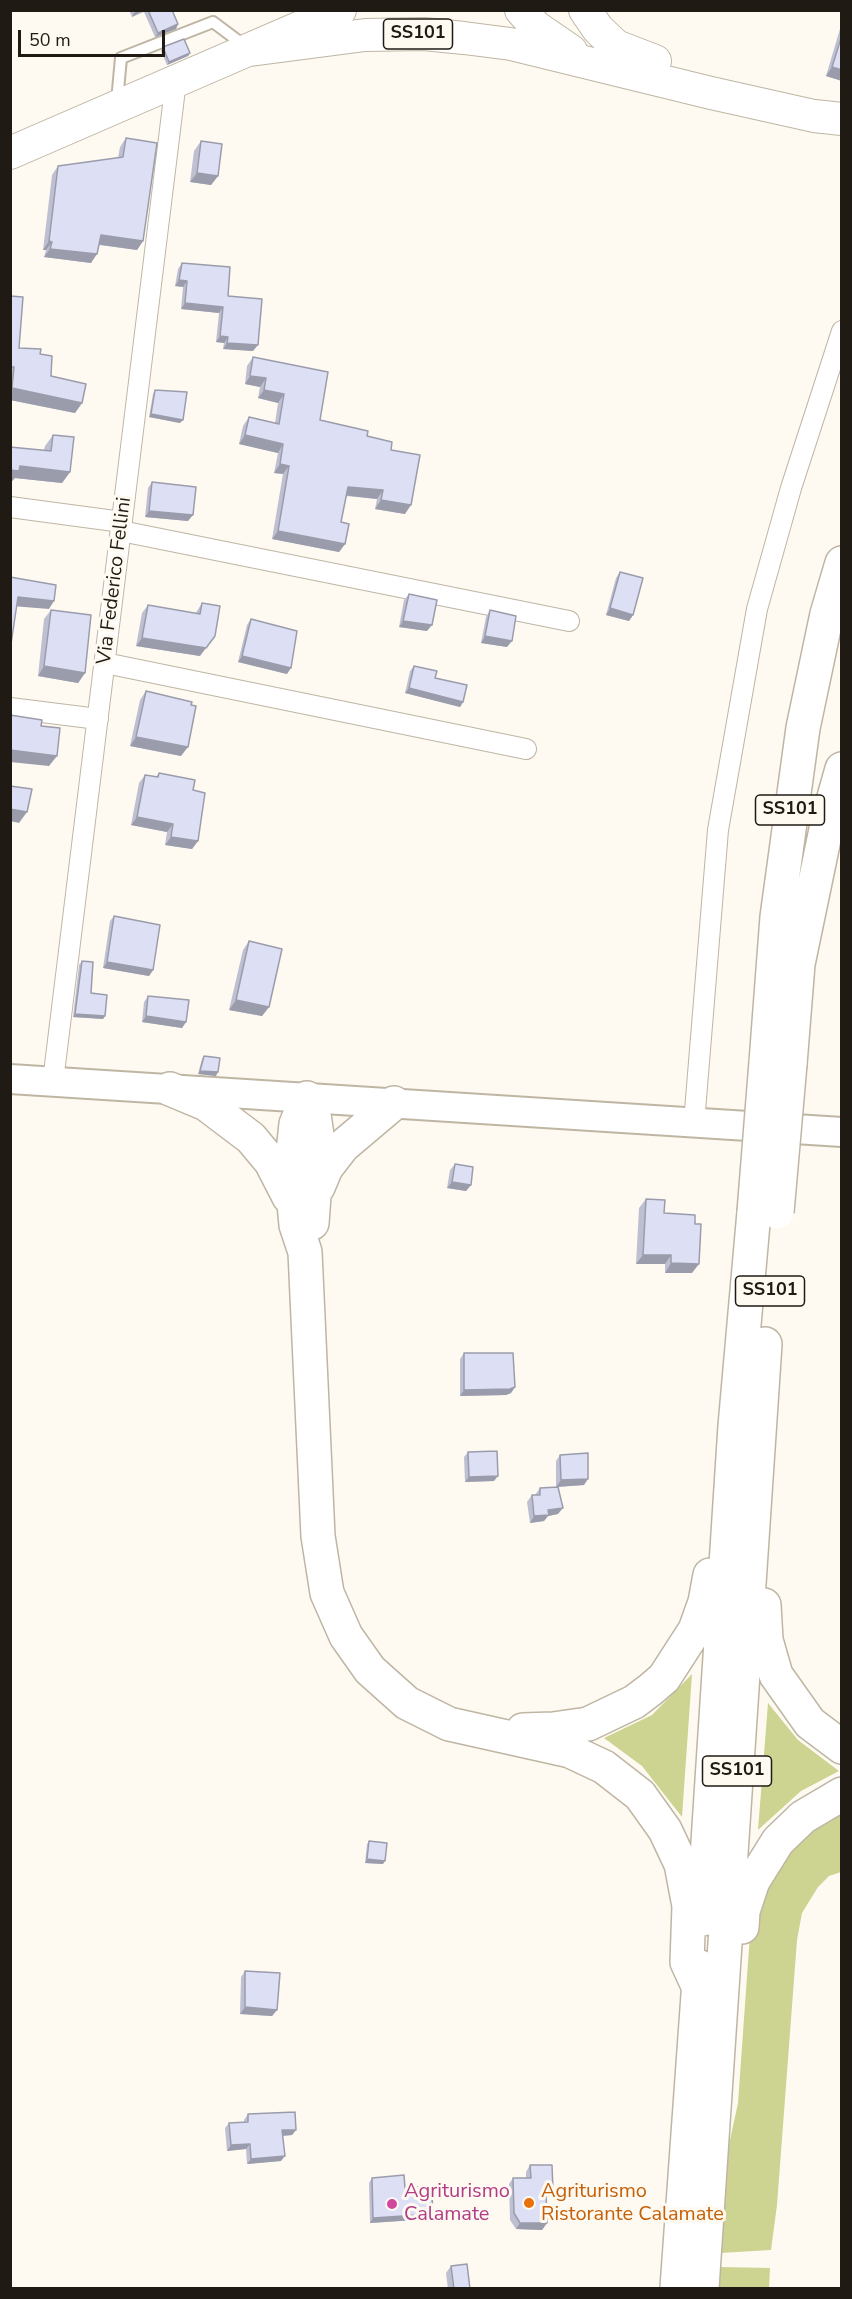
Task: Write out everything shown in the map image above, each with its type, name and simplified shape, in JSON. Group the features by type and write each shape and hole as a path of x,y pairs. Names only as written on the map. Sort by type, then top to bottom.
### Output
{"highway":[{"name":"SS101","path":"677,2289 735,1426 765,1212 778,1063 777,917 802,728 827,614 842,563"},
{"name":"SS101","path":"778,1063 826,826 842,769"},
{"path":"170,1089 206,1104 251,1138 304,1201 312,1226 306,1252 318,1536 327,1593 346,1636 370,1670 406,1702 449,1724 570,1751 604,1767 640,1795 665,1830 681,1864 689,1906 687,1962 699,1988"},
{"path":"304,1201 318,1142 314,1115 307,1098"},
{"path":"304,1201 343,1146 394,1103"},
{"name":"SS101","path":"702,2289 762,1388 765,1212"},
{"path":"762,1388 773,1470 764,1608 770,1658 776,1675 797,1708 810,1723 842,1748"},
{"path":"482,1731 553,1729 588,1724 634,1702 664,1678 695,1630 705,1602 710,1580 714,1497 735,1426"},
{"path":"711,2154 729,2100 743,1911 748,1894 760,1867 789,1828 819,1805 842,1794"}],"main road":[{"path":"10,153 340,10"},
{"path":"521,10 536,27 584,60"},
{"path":"585,10 598,29 616,46 642,58 674,66 711,93"},
{"name":"SS101","path":"250,50 365,35 424,34 511,44 832,121"},
{"path":"10,1078 842,1132"}],"street":[{"name":"Via Federico Fellini","path":"53,1081 176,81"},
{"path":"694,1123 718,830 757,609 790,488 842,331"},
{"path":"10,507 121,526 569,621"},
{"path":"105,663 526,749"},
{"path":"10,708 98,719"}],"lane":[{"path":"116,107 121,58 213,22 250,50"}],"green space":[{"path":"692,1674 682,1817 642,1766 604,1738 652,1715"},
{"path":"768,1703 798,1740 839,1771 801,1791 758,1830"},
{"path":"841,1803 841,1872 829,1876 818,1887 802,1913 797,1940 777,2205 771,2250 720,2253 725,2163 738,2103 751,1920 769,1869"},
{"path":"720,2267 770,2268 769,2288 718,2288"}],"building":[{"path":"148,10 172,10 178,24 158,33"},
{"path":"842,35 842,70 832,67"},
{"path":"184,39 190,53 169,62 163,47"},
{"path":"126,138 157,143 143,241 101,235 97,254 50,249 58,166 123,157"},
{"path":"201,141 222,144 218,176 197,173"},
{"path":"182,263 230,267 228,296 262,299 258,345 227,343 228,337 220,336 223,307 185,303 187,281 179,280"},
{"path":"10,296 23,297 19,348 41,349 40,354 52,356 51,376 86,384 82,403 12,388 14,367 10,367"},
{"path":"253,357 328,372 320,420 368,431 367,436 392,442 391,450 420,455 411,505 381,500 383,490 348,487 341,522 349,524 345,544 278,531 289,466 280,464 283,444 245,435 249,417 279,424 284,394 264,390 266,378 250,376"},
{"path":"155,390 187,392 183,420 151,414"},
{"path":"53,435 74,437 70,472 20,466 19,471 10,470 10,447 51,451"},
{"path":"152,482 196,487 193,515 149,511"},
{"path":"620,572 643,578 633,615 610,608"},
{"path":"10,577 56,585 54,601 18,597 11,644 10,644"},
{"path":"409,594 437,600 432,625 403,621"},
{"path":"202,603 220,606 215,636 206,648 142,638 148,605 200,614"},
{"path":"51,610 91,615 85,673 44,666"},
{"path":"490,610 516,616 512,641 485,636"},
{"path":"251,619 297,631 291,668 242,656"},
{"path":"414,666 437,671 435,678 467,685 463,702 409,688"},
{"path":"146,691 192,702 191,705 196,706 188,747 136,737"},
{"path":"10,715 42,720 41,726 60,728 57,756 10,750"},
{"path":"159,773 195,780 193,790 205,793 198,841 171,837 173,824 137,817 145,775 158,777"},
{"path":"10,786 32,789 27,812 10,809"},
{"path":"114,916 160,925 153,970 107,962"},
{"path":"249,941 282,949 269,1007 236,1000"},
{"path":"82,961 93,962 91,993 107,995 105,1016 75,1014"},
{"path":"148,996 189,1000 186,1022 146,1016"},
{"path":"204,1056 220,1058 218,1072 200,1071"},
{"path":"455,1164 473,1167 471,1185 452,1182"},
{"path":"646,1199 665,1200 664,1213 695,1215 695,1224 701,1224 699,1264 671,1263 671,1255 643,1255"},
{"path":"464,1353 513,1353 515,1387 464,1390"},
{"path":"497,1451 498,1476 469,1477 468,1452"},
{"path":"588,1453 588,1479 561,1480 560,1455"},
{"path":"558,1487 563,1508 548,1510 549,1515 534,1516 532,1495 540,1495 540,1488"},
{"path":"369,1841 387,1843 385,1861 367,1859"},
{"path":"245,1971 280,1973 277,2010 245,2007"},
{"path":"295,2112 296,2130 282,2130 285,2156 251,2159 250,2144 231,2145 229,2123 248,2122 248,2114"},
{"path":"530,2165 552,2165 553,2190 546,2191 547,2223 520,2223 514,2213 513,2178 531,2178"},
{"path":"404,2175 405,2188 419,2187 420,2198 432,2196 433,2214 373,2218 372,2178"},
{"path":"467,2264 470,2289 454,2289 451,2266"}],"place":[{"name":"Agriturismo Ristorante Calamate","path":"529,2203"},
{"name":"Agriturismo Calamate","path":"392,2204"}]}
